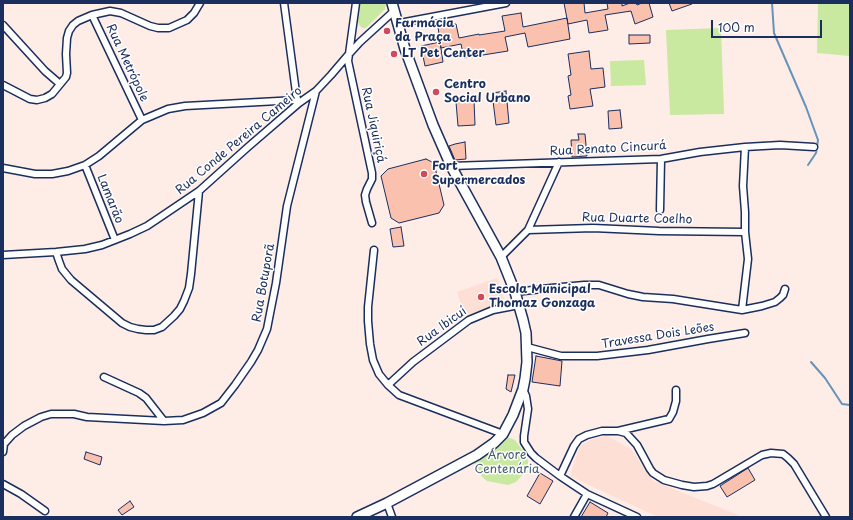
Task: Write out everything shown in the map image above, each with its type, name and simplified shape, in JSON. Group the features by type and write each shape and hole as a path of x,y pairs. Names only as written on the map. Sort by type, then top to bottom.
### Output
{"main road":[{"path":"357,517 387,503 477,455 503,434 513,415 523,390 527,362 526,333 515,292 501,257 451,166 433,125 420,92 393,7"}],"street":[{"path":"3,85 30,99 37,100 52,94 66,77 67,38 69,31 78,21 92,15 110,12 121,13 150,26 169,28 187,20 194,13 200,3"},
{"path":"3,168 35,174 52,174 68,171 85,165 99,156 142,120 168,109 185,106 298,101 284,3"},
{"name":"Rua Jiquiriçá","path":"356,3 349,54 350,69 372,173 372,179 366,195 366,202 372,223"},
{"path":"405,22 506,3"},
{"name":"Rua Conde Pereira Cameiro","path":"3,255 56,252 85,249 102,245 147,226 174,209 199,191 298,101 316,91 393,7"},
{"name":"Rua Metrópole","path":"92,15 142,120"},
{"path":"3,25 45,71 60,84"},
{"name":"Rua Botuporã","path":"3,449 6,441 24,426 41,417 51,414 74,414 87,417 164,421 183,420 203,413 220,403 251,362 267,329 272,310 287,206 316,91"},
{"name":"Rua Renato Cincurá","path":"451,166 661,159 700,152 745,147 780,145 814,147"},
{"path":"742,310 748,259 744,232 745,212 743,186 745,147"},
{"path":"660,210 661,159"},
{"path":"501,257 528,230 559,162"},
{"name":"Lamarão","path":"85,165 115,240"},
{"path":"56,252 66,275 122,323 130,327 146,330 154,330 162,327 180,309 189,288 199,191"},
{"name":"Rua Duarte Coelho","path":"528,230 592,228 659,231 744,232"},
{"path":"374,250 368,321 373,360 379,374 399,395 503,434"},
{"path":"515,292 599,285 643,297 673,299 742,310 775,302 783,295 785,289"},
{"name":"Rua Ibicuí","path":"388,385 413,362 469,320 493,310 519,305"},
{"name":"Travessa Dois Leões","path":"527,347 561,356 597,356 648,350 745,333"},
{"path":"104,377 139,392 146,398 164,421"},
{"path":"523,390 526,396 528,409 524,436 531,454 587,494 637,517"},
{"path":"560,476 574,446 579,439 593,433 602,431 618,431 668,419 673,412 676,401 676,390"},
{"path":"618,431 626,433 637,446 653,473 664,480 694,487 713,484 762,455 771,453 783,454 794,464 826,517"},
{"path":"3,484 21,494 45,511"},
{"path":"574,517 587,494"},
{"path":"387,503 392,517"}],"shaded area":[{"name":"Escola Municipal Thomaz Gonzaga","path":"497,278 505,302 465,316 457,292"},
{"path":"607,436 631,449 653,481 738,515 739,517 658,517 570,476 580,446 592,439"}],"green space":[{"path":"360,3 386,3 385,9 366,28 362,28 358,22"},
{"path":"818,3 850,3 850,56 817,53"},
{"path":"721,28 724,114 670,115 666,30"},
{"path":"644,60 646,85 611,86 610,61"},
{"name":"Árvore Centenária","path":"504,436 515,440 524,452 528,461 528,467 523,474 516,482 508,485 487,481 482,477 474,463 477,458"}],"building":[{"path":"564,3 584,3 585,13 608,9 607,3 622,3 622,6 630,3 636,3 637,5 649,3 653,17 635,24 631,11 605,15 608,30 589,33 587,20 568,24"},
{"path":"669,3 692,3 692,4 672,11"},
{"path":"521,13 523,27 567,18 570,39 528,47 525,33 505,37 508,51 464,58 461,44 441,48 438,27 456,24 459,38 505,31 502,16"},
{"path":"629,35 650,35 650,43 629,44"},
{"path":"440,42 443,62 425,66 421,46"},
{"path":"589,51 591,69 603,68 605,87 590,89 593,106 570,109 568,96 571,95 568,76 571,75 568,54"},
{"path":"506,91 509,123 496,125 492,93"},
{"path":"474,100 475,125 458,126 456,102"},
{"path":"620,110 622,128 609,129 608,111"},
{"path":"578,134 585,134 587,156 572,157 571,140 579,140"},
{"path":"465,142 466,159 455,160 449,146"},
{"path":"426,159 434,163 444,205 439,213 399,223 391,218 381,176 388,169"},
{"path":"401,227 404,246 393,247 390,229"},
{"path":"536,356 562,361 560,386 532,382"},
{"path":"508,375 515,375 511,392 506,389"},
{"path":"86,452 102,457 100,465 84,459"},
{"path":"748,468 755,480 727,497 720,486"},
{"path":"540,473 553,481 540,504 527,496"},
{"path":"130,501 134,507 122,515 118,510"},
{"path":"590,502 608,513 606,517 581,517"}],"waterway":[{"path":"772,3 774,33 806,107 818,140 816,153 808,165"},
{"path":"811,362 825,378 842,404 850,405"}],"place":[{"name":"Farmácia da Praça","path":"387,31"},
{"name":"LT Pet Center","path":"394,54"},
{"name":"Centro Social Urbano","path":"436,92"},
{"name":"Fort Supermercados","path":"424,174"},
{"name":"Escola Municipal Thomaz Gonzaga","path":"481,297"}]}
